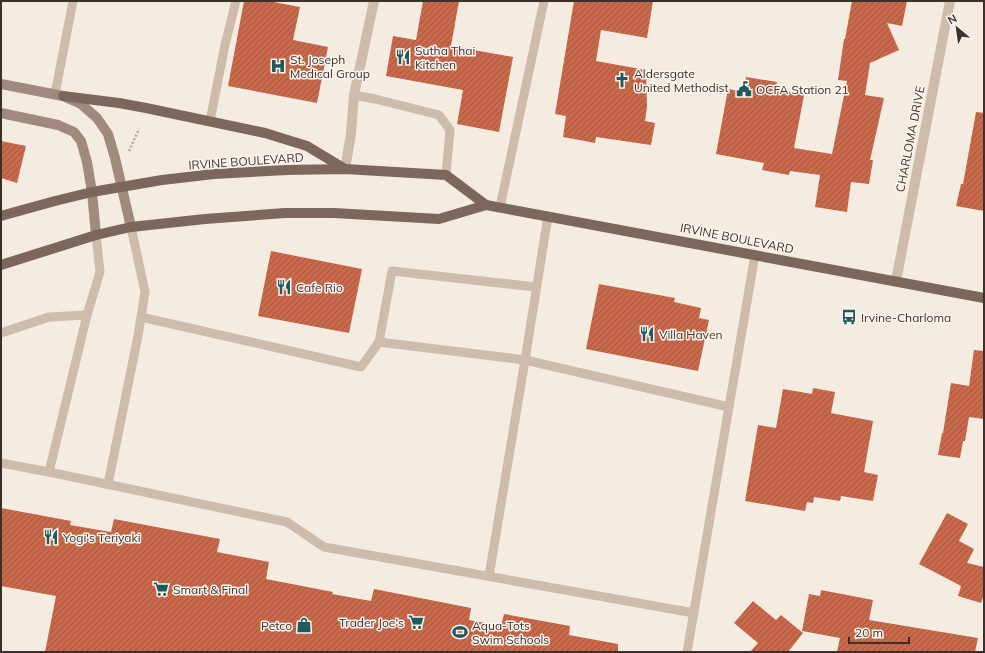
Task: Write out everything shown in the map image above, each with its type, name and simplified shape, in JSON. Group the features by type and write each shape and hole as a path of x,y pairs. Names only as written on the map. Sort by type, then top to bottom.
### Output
{"main road":[{"path":"1,84 59,95 146,108 265,133 307,146 345,170"},
{"path":"59,95 81,104 97,118 108,134 131,227"},
{"path":"1,113 58,124 74,132 81,142 87,162 92,192 96,235"},
{"name":"IRVINE BOULEVARD","path":"1,216 55,200 162,180 214,174 287,170 345,170 446,175 486,205"},
{"name":"IRVINE BOULEVARD","path":"1,265 96,235 131,227 205,219 286,213 334,213 439,219 486,205 984,298"}],"street":[{"path":"345,170 351,134 354,95 374,1"},
{"name":"CHARLOMA DRIVE","path":"896,281 950,1"}],"lane":[{"path":"59,95 73,1"},
{"path":"210,121 225,45 236,1"},
{"path":"500,207 544,1"},
{"path":"354,95 439,115 450,130 446,175"},
{"path":"489,576 548,216"},
{"path":"108,484 138,336 145,292 131,227"},
{"path":"49,472 87,315 100,272 96,235"},
{"path":"687,652 756,255"},
{"path":"141,317 361,367 379,342 392,271 536,287"},
{"path":"1,333 49,317 87,315"},
{"path":"379,342 525,360 729,407"},
{"path":"1,463 287,522 324,548 694,613"}],"path":[{"path":"128,153 140,130"}],"building":[{"name":"St. Joseph Medical Group","path":"244,1 268,1 300,7 293,40 328,47 317,103 228,86"},
{"path":"423,1 459,1 451,46 513,57 499,132 457,124 463,90 386,76 393,36 416,40"},
{"name":"Aldersgate United Methodist","path":"574,1 653,1 647,38 601,30 596,61 646,70 647,107 645,121 655,123 651,145 596,137 595,143 563,137 566,116 555,114"},
{"path":"852,1 907,1 902,26 887,23 899,50 870,63 865,95 884,98 870,160 873,160 869,184 851,182 847,212 815,207 820,175 790,171 789,175 762,170 764,163 716,154 728,89 744,92 746,77 777,82 775,89 804,95 794,148 832,154 847,81 838,80 844,39"},
{"path":"976,112 984,113 984,211 956,206 961,184 963,184"},
{"path":"1,141 26,146 17,183 1,178"},
{"path":"271,251 362,269 349,333 258,316"},
{"name":"Villa Haven","path":"599,284 675,298 674,302 701,308 699,318 709,320 698,371 586,349"},
{"path":"974,350 984,351 984,419 969,417 965,441 963,441 960,458 938,455 951,383 969,386"},
{"path":"813,388 835,392 831,413 873,421 864,472 878,475 873,501 841,496 840,501 814,497 813,503 807,502 805,511 745,501 758,425 776,428 783,389 812,394"},
{"path":"1,508 71,521 70,525 111,532 114,519 220,539 217,552 269,562 266,579 371,601 374,589 471,608 469,620 501,626 504,614 570,626 569,635 618,644 618,652 45,652 56,596 1,586"},
{"path":"947,513 968,524 959,541 974,549 967,563 984,567 984,594 981,603 958,596 961,586 919,564"},
{"path":"821,590 873,600 869,620 978,638 975,652 837,652 840,638 802,631 809,594 820,596"},
{"path":"753,601 776,620 781,615 803,633 788,652 750,652 758,643 734,623"}],"place":[{"name":"Sutha Thai Kitchen","path":"403,57"},
{"name":"St. Joseph Medical Group","path":"278,66"},
{"name":"Aldersgate United Methodist","path":"622,80"},
{"name":"OCFA Station 21","path":"744,89"},
{"name":"Cafe Rio","path":"284,287"},
{"name":"Irvine-Charloma","path":"849,317"},
{"name":"Villa Haven","path":"647,334"},
{"name":"Yogi's Teriyaki","path":"51,537"},
{"name":"Smart & Final","path":"161,589"},
{"name":"Trader Joe's","path":"416,622"},
{"name":"Petco","path":"304,625"},
{"name":"Aqua-Tots Swim Schools","path":"460,632"}]}
